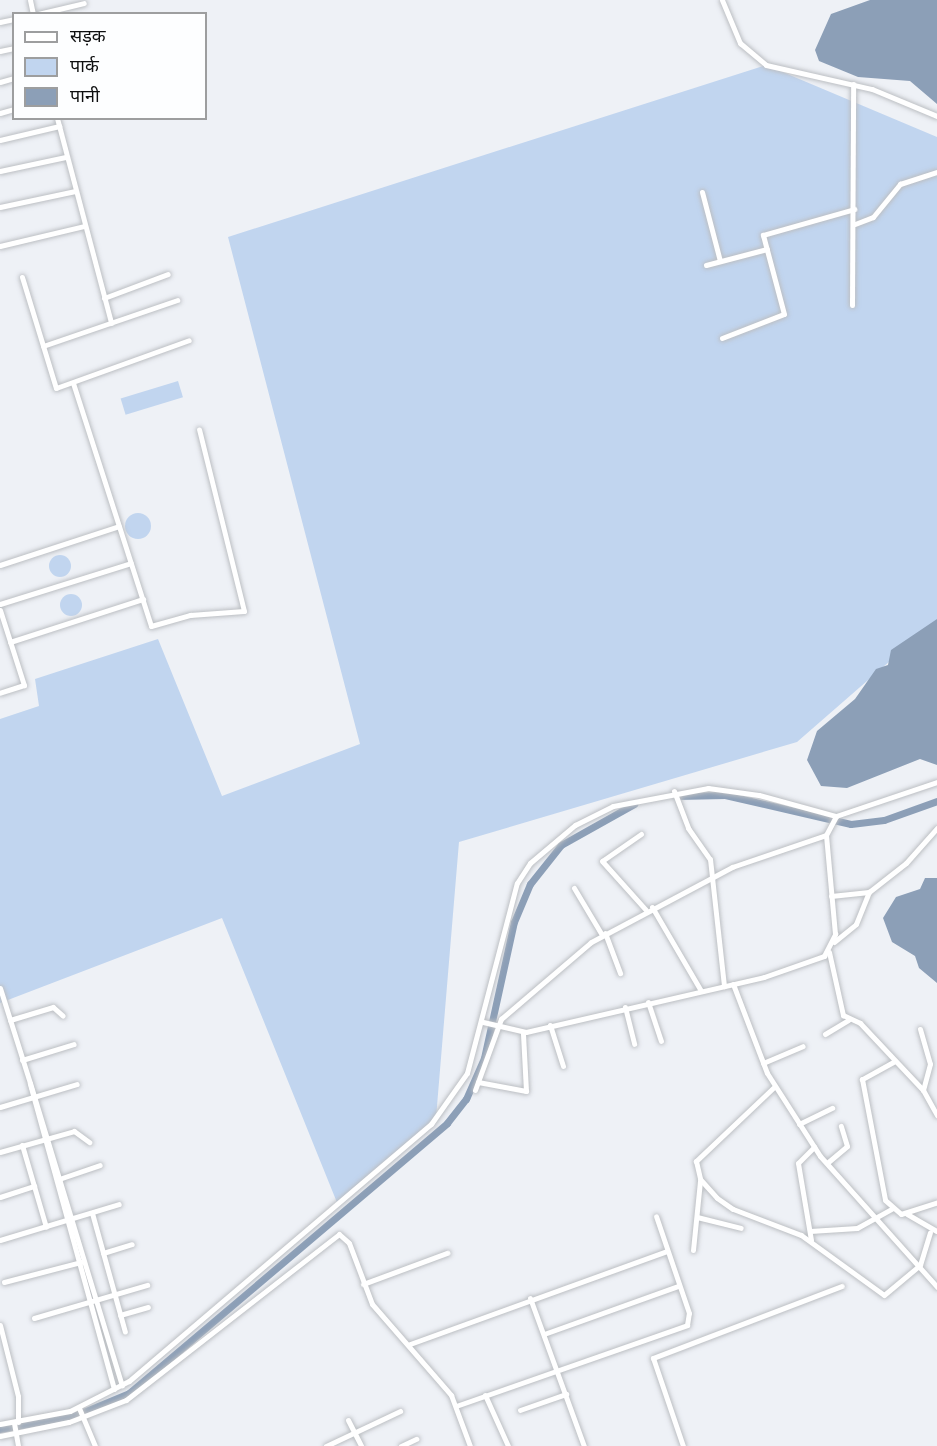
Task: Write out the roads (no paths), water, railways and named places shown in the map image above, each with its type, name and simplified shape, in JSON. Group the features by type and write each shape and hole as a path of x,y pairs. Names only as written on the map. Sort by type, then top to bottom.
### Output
{"street":[{"path":"722,0 740,43 754,59 778,70 854,84 937,116"},
{"path":"46,12 84,3"},
{"path":"852,305 848,248 855,224 854,84"},
{"path":"58,120 111,323"},
{"path":"0,140 59,126"},
{"path":"0,171 66,156"},
{"path":"855,224 873,217 900,184 937,172"},
{"path":"0,207 75,191"},
{"path":"702,192 720,261"},
{"path":"722,339 784,314 762,238 766,233 854,209"},
{"path":"0,246 84,226"},
{"path":"706,265 767,249"},
{"path":"104,298 168,274"},
{"path":"22,277 56,388 189,340"},
{"path":"43,346 177,300"},
{"path":"73,383 152,626 190,615 244,611 199,429"},
{"path":"0,565 119,526"},
{"path":"0,604 131,563"},
{"path":"10,642 143,599"},
{"path":"0,609 24,685 0,693"},
{"path":"475,1090 495,1024 540,981 603,934 714,875 826,834 835,821 937,782"},
{"path":"0,1424 15,1427 81,1413 122,1385 431,1124 467,1073 483,1022 508,902 530,863 575,825 613,806 675,795 733,790 835,821"},
{"path":"675,795 714,875 724,986"},
{"path":"937,828 906,863 869,892 857,923 834,942 829,952 840,1011 848,1020 860,1023 923,1089 937,1114"},
{"path":"641,834 602,861 649,908 700,991"},
{"path":"826,834 834,942"},
{"path":"574,888 603,934 620,973"},
{"path":"831,896 869,892"},
{"path":"483,1022 523,1033 625,1007 733,984 829,952"},
{"path":"733,984 774,1087 814,1147 921,1265 937,1287"},
{"path":"0,988 30,1083 42,1140 66,1220 82,1261"},
{"path":"648,1002 661,1041"},
{"path":"10,1020 53,1007 63,1016"},
{"path":"625,1007 634,1044"},
{"path":"825,1034 848,1020"},
{"path":"550,1025 563,1066"},
{"path":"921,1029 930,1064 923,1089"},
{"path":"477,1082 526,1091 523,1033"},
{"path":"22,1060 74,1044"},
{"path":"763,1063 803,1046"},
{"path":"891,1209 862,1079 895,1061"},
{"path":"0,1107 77,1084"},
{"path":"693,1250 700,1179 696,1161 707,1146 774,1087"},
{"path":"33,1097 49,1138 73,1218 114,1389"},
{"path":"799,1124 832,1107"},
{"path":"827,1163 847,1146 841,1126"},
{"path":"0,1152 80,1131 89,1142"},
{"path":"22,1145 46,1227"},
{"path":"811,1241 798,1163 814,1147"},
{"path":"54,1180 100,1165"},
{"path":"700,1179 733,1209 811,1241 884,1295 921,1265 930,1232"},
{"path":"0,1197 34,1186"},
{"path":"907,1214 937,1202"},
{"path":"0,1240 119,1204"},
{"path":"891,1209 907,1214 930,1232 937,1231"},
{"path":"810,1231 848,1230 879,1220 891,1209"},
{"path":"92,1213 125,1332"},
{"path":"456,1406 558,1373 687,1325 689,1313 656,1216"},
{"path":"697,1217 741,1228"},
{"path":"0,1436 15,1427 81,1413 150,1385 331,1236 342,1235 349,1243 372,1304 410,1344 456,1406 471,1446"},
{"path":"103,1253 132,1244"},
{"path":"410,1344 530,1298 667,1251"},
{"path":"363,1284 447,1253"},
{"path":"4,1282 82,1261"},
{"path":"34,1318 147,1285"},
{"path":"544,1334 678,1286"},
{"path":"683,1446 653,1358 842,1286"},
{"path":"530,1298 584,1446"},
{"path":"93,1301 122,1385"},
{"path":"120,1315 148,1307"},
{"path":"0,1324 18,1396 15,1427 18,1446"},
{"path":"520,1410 566,1394"},
{"path":"485,1395 508,1446"},
{"path":"327,1446 400,1411"},
{"path":"81,1413 95,1446"},
{"path":"348,1420 361,1446"},
{"path":"401,1446 416,1439"}],"water":[{"path":"870,0 937,0 937,104 910,81 858,77 819,61 815,50 831,14"},
{"path":"937,619 937,765 920,759 847,788 821,786 807,760 817,731 855,699 876,669 888,665 891,650"},
{"path":"925,878 937,878 937,983 919,968 915,956 892,942 883,918 896,897 920,889"}],"waterway":[{"path":"677,796 725,795 851,824 884,820 937,801"},
{"path":"0,1429 76,1415 129,1393 447,1123 466,1099 484,1058 514,922 530,884 561,845 634,804"}]}
